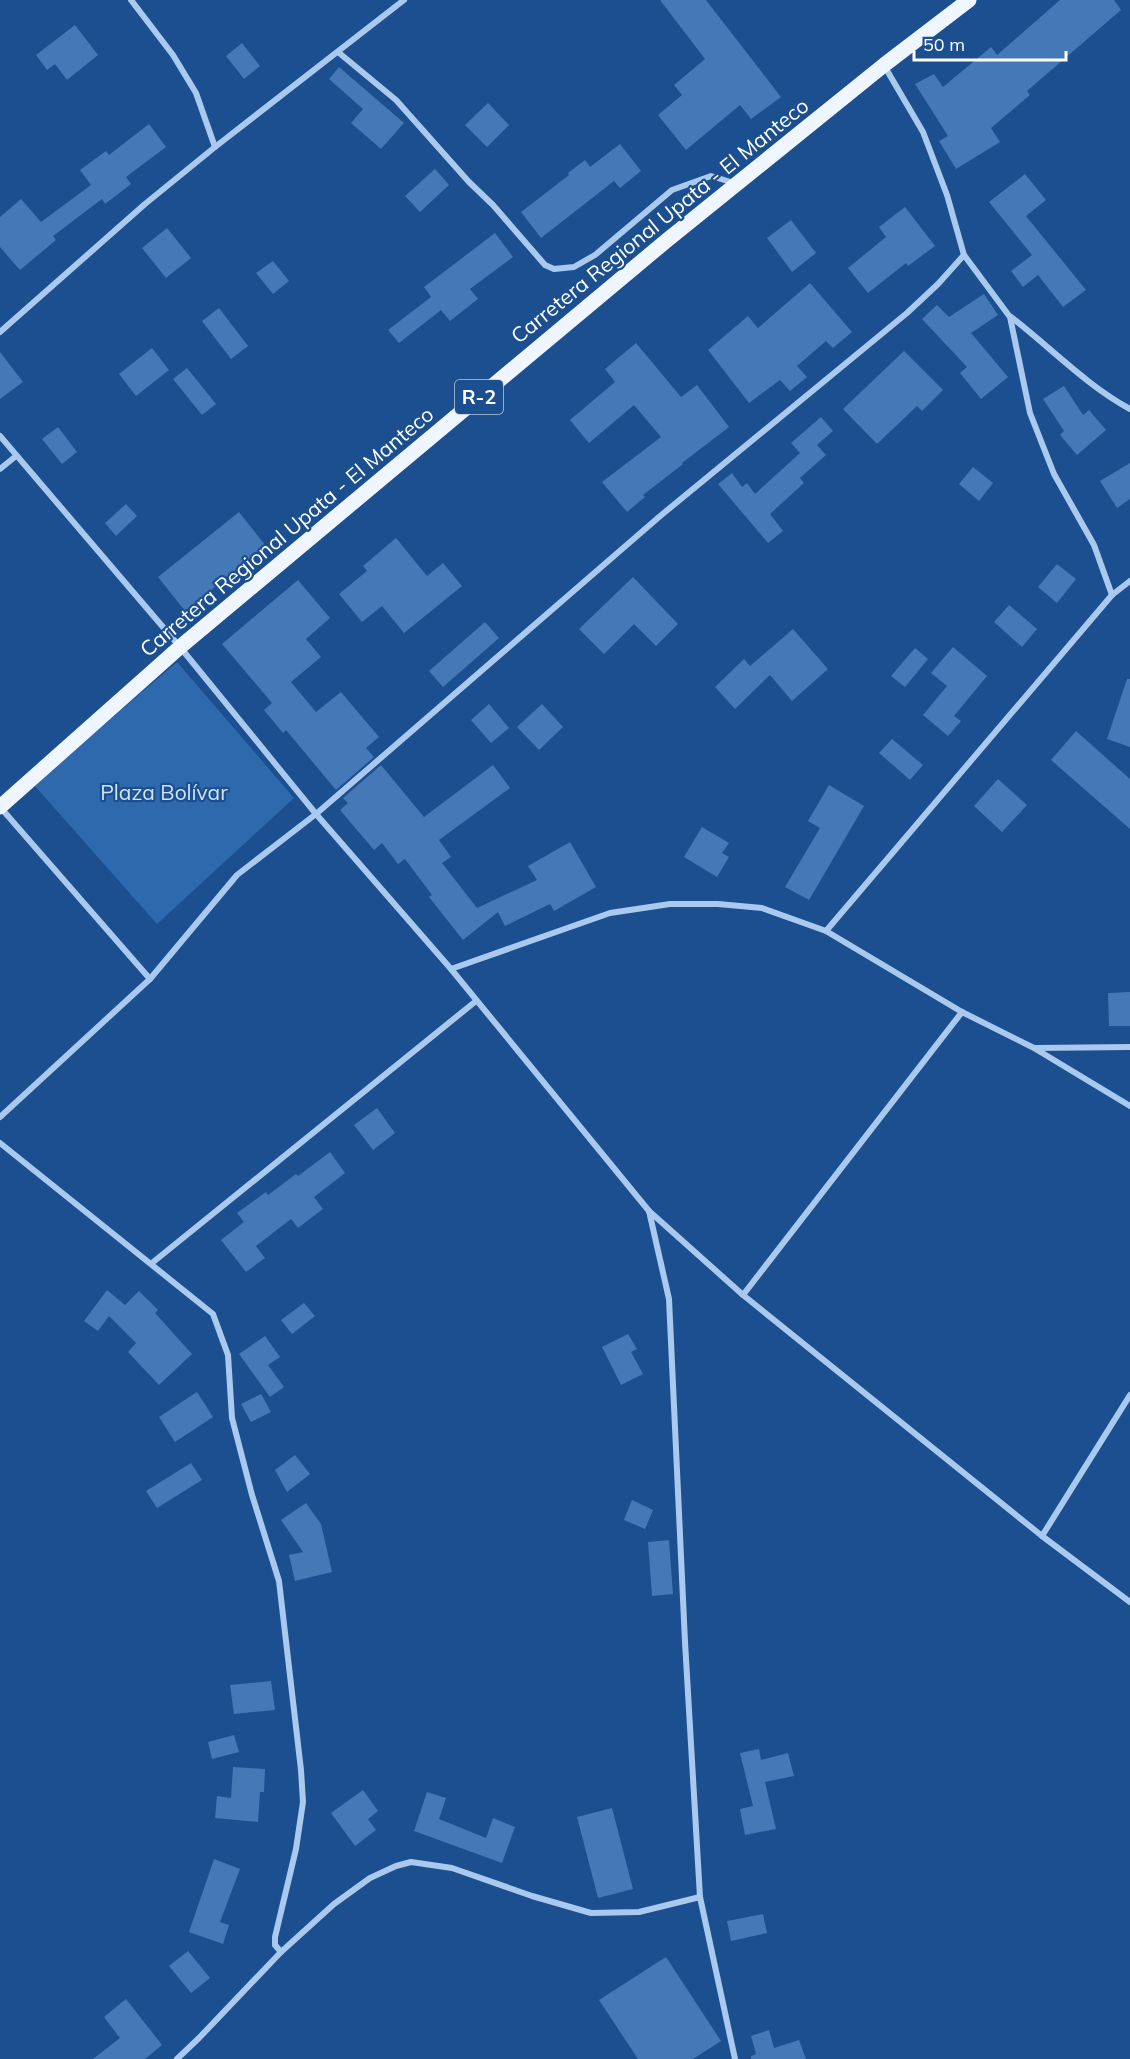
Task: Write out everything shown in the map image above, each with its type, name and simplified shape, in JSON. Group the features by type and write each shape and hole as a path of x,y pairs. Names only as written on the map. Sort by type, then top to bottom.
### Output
{"main road":[{"name":"Carretera Regional Upata - El Manteco","path":"0,807 180,647 736,184 969,0"}],"street":[{"path":"130,0 173,55 196,93 215,147"},
{"path":"0,332 145,204 404,0"},
{"path":"338,52 396,100 545,265 554,269 574,267 595,255 672,190 711,176 736,184"},
{"path":"884,65 923,132 947,195 964,255 1010,317 1116,401 1130,408"},
{"path":"0,1117 150,979 237,875 316,814 659,517 913,307 964,255"},
{"path":"1010,317 1030,413 1054,474 1094,545 1112,596"},
{"path":"0,436 180,647 316,814 451,969 649,1211 743,1295 1042,1536 1130,1602"},
{"path":"0,469 16,456"},
{"path":"826,931 1112,596 1130,580"},
{"path":"0,807 150,979"},
{"path":"451,969 610,913 670,904 718,904 762,908 826,931 962,1012 1034,1048 1130,1106"},
{"path":"152,1263 476,1001"},
{"path":"743,1295 962,1012"},
{"path":"1034,1048 1130,1047"},
{"path":"0,1143 213,1314 228,1355 232,1418 252,1496 279,1581 303,1802 297,1849 274,1937 275,1945 281,1952"},
{"path":"649,1211 669,1299 700,1897 735,2059"},
{"path":"1042,1536 1130,1395"},
{"path":"177,2059 281,1952 334,1904 370,1878 396,1866 411,1862 452,1868 532,1896 591,1913 639,1912 700,1897"}],"green space":[{"name":"Plaza Bolívar","path":"177,662 294,798 157,924 34,785"}],"building":[{"path":"660,0 706,0 781,97 751,119 740,105 686,150 658,115 682,95 674,85 705,59"},
{"path":"1060,0 1114,0 1121,10 1027,91 1030,95 991,128 1000,142 956,169 939,141 948,136 915,84 934,74 943,87 991,47 997,55"},
{"path":"75,25 98,55 67,80 55,64 47,70 36,55"},
{"path":"242,43 260,66 244,79 226,56"},
{"path":"339,67 404,123 381,149 351,123 363,109 329,79"},
{"path":"488,103 509,125 487,147 465,125"},
{"path":"149,124 166,147 126,177 131,184 105,204 102,199 53,236 56,240 20,270 0,247 0,217 21,199 41,222 91,185 80,170 106,151 109,155"},
{"path":"620,144 641,171 620,188 614,181 541,238 521,212 585,160 590,167"},
{"path":"435,169 449,185 420,212 405,196"},
{"path":"1025,174 1046,200 1026,216 1086,290 1063,307 1038,275 1023,287 1011,271 1032,255 989,202"},
{"path":"905,207 935,246 908,266 906,263 868,293 848,268 886,237 879,227"},
{"path":"791,220 816,253 792,272 767,238"},
{"path":"167,228 191,258 166,278 142,248"},
{"path":"495,233 513,257 470,289 478,299 450,321 441,310 399,343 388,330 431,297 424,287"},
{"path":"273,261 289,281 273,294 256,273"},
{"path":"810,283 852,332 833,348 826,341 797,366 807,377 790,391 780,380 749,403 708,350 748,316 758,328"},
{"path":"984,294 998,315 971,333 1008,377 981,399 960,373 967,367 922,319 937,305 949,317"},
{"path":"219,308 248,346 231,359 202,321"},
{"path":"636,343 681,397 697,385 729,427 643,495 645,497 627,512 602,482 661,437 634,405 589,443 570,420 615,382 605,369"},
{"path":"152,348 169,370 136,396 119,374"},
{"path":"904,351 943,390 922,411 917,406 877,444 843,409"},
{"path":"0,352 23,382 0,399"},
{"path":"187,368 216,404 202,415 173,379"},
{"path":"1064,386 1083,415 1089,410 1106,430 1077,455 1060,435 1064,431 1043,399"},
{"path":"821,417 833,431 817,445 826,455 800,478 804,483 770,514 783,531 768,543 718,484 732,473 742,487 747,483 755,494 800,453 791,443"},
{"path":"58,427 77,452 62,464 42,439"},
{"path":"1130,463 1130,499 1117,508 1100,481"},
{"path":"973,467 993,483 979,501 959,484"},
{"path":"126,504 137,516 116,536 105,523"},
{"path":"239,512 266,546 185,611 158,577"},
{"path":"396,538 427,576 443,563 462,586 404,633 382,606 362,622 339,594 367,571 363,566"},
{"path":"1057,564 1076,579 1057,603 1038,587"},
{"path":"633,577 678,624 656,646 634,624 604,654 579,629"},
{"path":"298,580 330,618 306,639 321,657 291,682 316,712 341,692 379,737 366,748 374,757 336,790 286,730 283,733 264,710 272,703 222,644"},
{"path":"1009,605 1037,629 1022,647 994,622"},
{"path":"485,622 499,638 443,687 429,671"},
{"path":"793,629 828,669 792,701 770,675 735,709 715,687 744,659 750,666"},
{"path":"953,647 987,676 954,716 961,721 948,736 923,715 947,686 931,673"},
{"path":"915,648 928,659 905,687 891,676"},
{"path":"1127,679 1130,679 1130,747 1107,739"},
{"path":"489,704 509,728 491,743 471,720"},
{"path":"542,704 563,727 539,750 517,727"},
{"path":"1076,731 1130,779 1130,829 1051,760"},
{"path":"892,739 923,765 910,780 879,753"},
{"path":"381,765 424,817 493,765 510,788 439,840 451,857 442,863 477,908 537,880 528,866 570,842 596,887 554,911 550,904 505,926 498,912 463,940 429,897 432,895 405,859 398,864 382,843 374,850 340,810 348,803 343,798"},
{"path":"998,779 1027,805 1002,832 974,806"},
{"path":"829,785 864,806 809,900 785,887 820,828 808,821"},
{"path":"702,827 729,843 722,853 729,857 717,877 684,857"},
{"path":"1130,992 1130,1026 1109,1026 1108,993"},
{"path":"377,1108 395,1133 373,1150 354,1125"},
{"path":"330,1152 345,1173 314,1197 323,1209 298,1228 291,1219 256,1246 265,1258 246,1272 221,1240 244,1222 237,1213 266,1192 268,1195 296,1174 298,1176"},
{"path":"107,1290 125,1305 139,1291 158,1310 155,1313 192,1354 159,1385 128,1352 136,1343 109,1316 98,1331 84,1321"},
{"path":"304,1303 315,1316 292,1334 281,1320"},
{"path":"628,1334 637,1349 631,1352 643,1374 621,1385 602,1347"},
{"path":"265,1336 280,1357 268,1365 284,1387 270,1397 239,1354"},
{"path":"197,1392 213,1417 175,1442 159,1417"},
{"path":"261,1394 271,1412 251,1422 241,1404"},
{"path":"295,1455 310,1474 287,1492 275,1470"},
{"path":"191,1463 202,1480 157,1508 146,1491"},
{"path":"632,1500 653,1510 645,1529 624,1520"},
{"path":"306,1503 321,1524 332,1572 295,1581 289,1555 303,1552 281,1520"},
{"path":"669,1540 673,1594 652,1596 648,1542"},
{"path":"271,1681 275,1710 234,1714 230,1685"},
{"path":"234,1735 239,1752 212,1759 208,1742"},
{"path":"759,1749 761,1760 788,1753 794,1776 765,1782 776,1829 745,1835 740,1809 753,1806 740,1753"},
{"path":"233,1767 265,1769 264,1792 260,1792 258,1822 215,1818 217,1796 231,1798"},
{"path":"363,1790 378,1811 368,1819 376,1830 355,1846 331,1813"},
{"path":"427,1792 446,1798 439,1819 486,1838 493,1818 515,1827 502,1863 414,1831"},
{"path":"612,1808 633,1889 598,1898 577,1817"},
{"path":"214,1859 240,1869 220,1922 229,1925 223,1944 189,1932"},
{"path":"763,1914 767,1933 731,1941 727,1921"},
{"path":"188,1951 210,1978 191,1993 169,1966"},
{"path":"666,1957 721,2041 693,2059 638,2059 599,2000"},
{"path":"126,1999 162,2045 145,2059 93,2059 120,2038 104,2017"},
{"path":"769,2030 774,2048 799,2040 806,2059 751,2059 751,2056 756,2054 751,2036"}]}
